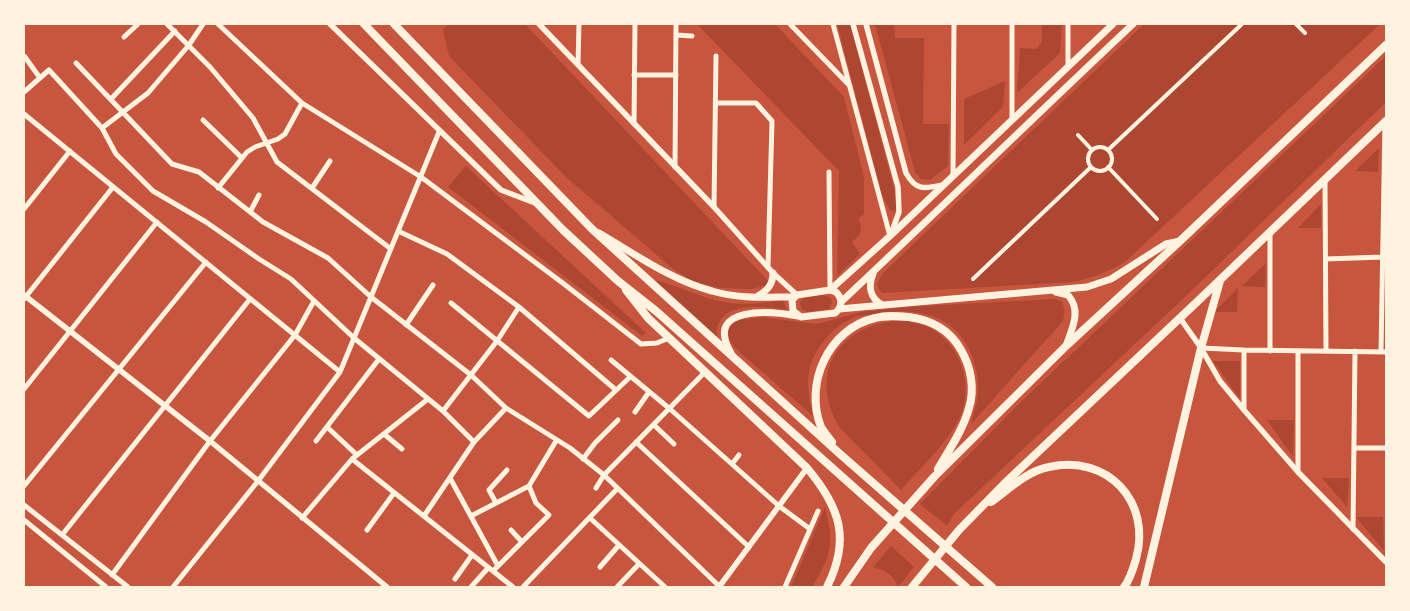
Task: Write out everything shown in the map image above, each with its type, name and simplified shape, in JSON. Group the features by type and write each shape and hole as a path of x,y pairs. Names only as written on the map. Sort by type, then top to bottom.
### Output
{"main road":[{"path":"364,24 537,204 618,281 656,311 966,587"},
{"path":"394,24 592,228 733,358 992,587"},
{"path":"592,228 668,274 696,286 723,294 795,296 830,290 890,236 1113,24"},
{"path":"733,358 726,346 723,332 730,320 749,314 780,314 804,317 832,314 1020,129 1133,24"},
{"path":"844,587 871,548 918,493 1066,346 1180,241 1386,44"},
{"path":"913,587 959,530 1004,484 1386,122"},
{"path":"840,305 883,305 1087,286 1111,279 1166,244 1180,241"},
{"path":"757,296 769,288 772,280 770,270"},
{"path":"875,270 870,282 871,292 876,301 883,305"},
{"path":"1144,587 1201,348 1220,280"},
{"path":"618,281 648,318 807,468 829,498 834,507 839,526 840,546 835,570 827,587"},
{"path":"830,290 838,294 840,305"},
{"path":"1048,291 1068,295 1076,308 1075,318 1066,346"},
{"path":"795,296 792,309 798,316"},
{"path":"840,454 822,428 816,405 815,390 823,361 832,346 858,325 874,318 888,316 917,318 936,324 957,343 965,357 972,391 970,408 963,424 934,477"},
{"path":"977,512 1031,474 1047,467 1063,465 1095,468 1122,487 1130,500 1136,516 1140,533 1138,551 1134,566 1124,587"}],"street":[{"path":"124,37 138,24"},
{"path":"168,24 210,66 252,118 277,162 391,249"},
{"path":"102,128 148,93 189,45 203,24"},
{"path":"218,24 302,103 420,177 641,344 657,343 669,338"},
{"path":"330,24 439,132 501,190 537,204"},
{"path":"539,24 795,296"},
{"path":"578,64 579,24"},
{"path":"634,124 635,24"},
{"path":"675,167 676,24"},
{"path":"790,24 850,86"},
{"path":"833,24 890,236"},
{"path":"853,24 898,187 899,212 890,236"},
{"path":"866,24 906,173 913,183 919,187 943,185"},
{"path":"953,176 954,24"},
{"path":"1012,24 1012,121"},
{"path":"1068,24 1068,67"},
{"path":"1108,150 1242,24"},
{"path":"1296,24 1305,33"},
{"path":"111,99 175,31"},
{"path":"676,35 692,36"},
{"path":"714,208 716,56"},
{"path":"25,57 40,78"},
{"path":"76,63 172,164 199,172 263,222 328,258 371,297 470,375 506,408 570,448 604,475 719,587 807,468"},
{"path":"24,92 49,70 102,128 116,154 153,191 206,222 259,259 292,279 354,338 443,411 474,442"},
{"path":"634,75 676,75"},
{"path":"218,188 247,152 278,139 285,134 302,103"},
{"path":"716,103 756,103 772,121 770,270"},
{"path":"24,114 340,372"},
{"path":"203,120 242,158"},
{"path":"1201,348 1384,352 1383,257 1386,122"},
{"path":"173,587 340,372 439,132"},
{"path":"1078,135 1092,150"},
{"path":"1100,147 1108,150 1112,159 1108,167 1100,170 1091,167 1088,158 1092,150 1100,147"},
{"path":"24,209 70,151"},
{"path":"312,188 330,161"},
{"path":"972,280 1091,167"},
{"path":"1108,167 1157,219"},
{"path":"829,172 830,290"},
{"path":"1325,180 1326,351"},
{"path":"113,187 25,297 210,441 387,587"},
{"path":"250,212 259,195"},
{"path":"24,389 69,330 157,222"},
{"path":"398,231 447,254 519,307 616,390"},
{"path":"1270,232 1270,351"},
{"path":"1326,259 1383,257"},
{"path":"24,486 206,262"},
{"path":"406,325 433,285"},
{"path":"62,535 250,299"},
{"path":"112,574 210,441 295,335 314,301"},
{"path":"451,303 589,416 630,377"},
{"path":"443,411 497,341 519,307"},
{"path":"1180,318 1201,348 1220,382 1298,472 1386,562"},
{"path":"1244,350 1244,410"},
{"path":"1298,351 1298,472"},
{"path":"1353,529 1356,351"},
{"path":"316,441 379,359"},
{"path":"611,360 670,409 779,506 810,529"},
{"path":"596,488 604,475 705,372"},
{"path":"635,412 649,392"},
{"path":"302,518 357,455 428,399"},
{"path":"424,516 474,442 506,408"},
{"path":"583,459 595,443 618,420"},
{"path":"654,425 674,444"},
{"path":"327,427 357,455"},
{"path":"384,434 402,448"},
{"path":"471,516 529,486 556,441"},
{"path":"636,442 749,547"},
{"path":"1354,448 1386,448"},
{"path":"732,464 739,456"},
{"path":"352,460 513,587"},
{"path":"496,503 489,490 507,470"},
{"path":"450,478 498,566"},
{"path":"471,587 491,569 498,566 549,515 536,503 529,486"},
{"path":"523,587 617,488"},
{"path":"367,530 394,493"},
{"path":"24,505 128,587"},
{"path":"785,587 818,511"},
{"path":"590,518 665,587"},
{"path":"24,520 106,587"},
{"path":"511,530 522,542"},
{"path":"600,567 619,545"},
{"path":"454,579 472,555"},
{"path":"617,587 639,564"},
{"path":"500,587 505,581"}],"shaded area":[{"path":"448,24 525,24 769,282 765,286 751,289 720,288 694,282 673,269 566,177 449,56 443,30"},
{"path":"697,24 775,24 844,97 864,177 864,214 858,219 861,232 852,242 860,254 837,276 839,171"},
{"path":"837,24 850,24 895,192 897,208 894,211 890,210 882,195"},
{"path":"875,24 894,24 895,38 924,38 923,124 949,124 948,166 930,180 921,179 915,172"},
{"path":"1042,24 1062,24 1060,53 1017,93 1020,48 1037,49 1042,41"},
{"path":"1144,24 1380,24 1126,261 1119,265 1094,276 1072,282 882,293 877,284 883,273"},
{"path":"1386,56 1386,102 1188,294 954,514 947,526 920,504 1022,401"},
{"path":"1005,81 1003,107 964,145 964,99"},
{"path":"1379,148 1378,172 1355,171"},
{"path":"466,166 646,333 642,336 448,187"},
{"path":"1321,204 1321,228 1298,228"},
{"path":"1266,263 1265,287 1242,286"},
{"path":"655,280 707,298 732,303 754,304 783,300 787,310 754,307 732,311 723,317 718,325 717,337"},
{"path":"1238,288 1237,312 1214,312"},
{"path":"823,295 831,298 832,303 829,309 807,312 801,309 800,302 803,298"},
{"path":"1055,299 1063,304 1063,321 971,424 978,391 973,359 966,344 956,331 938,318 915,312 892,312 855,317 839,326 820,346 809,371 808,388 813,416 736,349 730,341 728,333 730,326 736,321 760,317 817,324 861,312 906,307"},
{"path":"894,321 924,325 949,343 957,354 962,367 966,393 964,406 954,428 901,490 841,429 831,410 827,392 827,374 833,358 842,345 856,334 873,326"},
{"path":"1213,361 1240,361 1240,399"},
{"path":"1267,420 1294,420 1293,457"},
{"path":"1322,478 1349,478 1347,507"},
{"path":"825,507 830,540 824,566 812,587 791,587"},
{"path":"1356,517 1383,517 1384,551"},
{"path":"891,546 914,567 898,587 894,579 888,574 873,567"}]}
